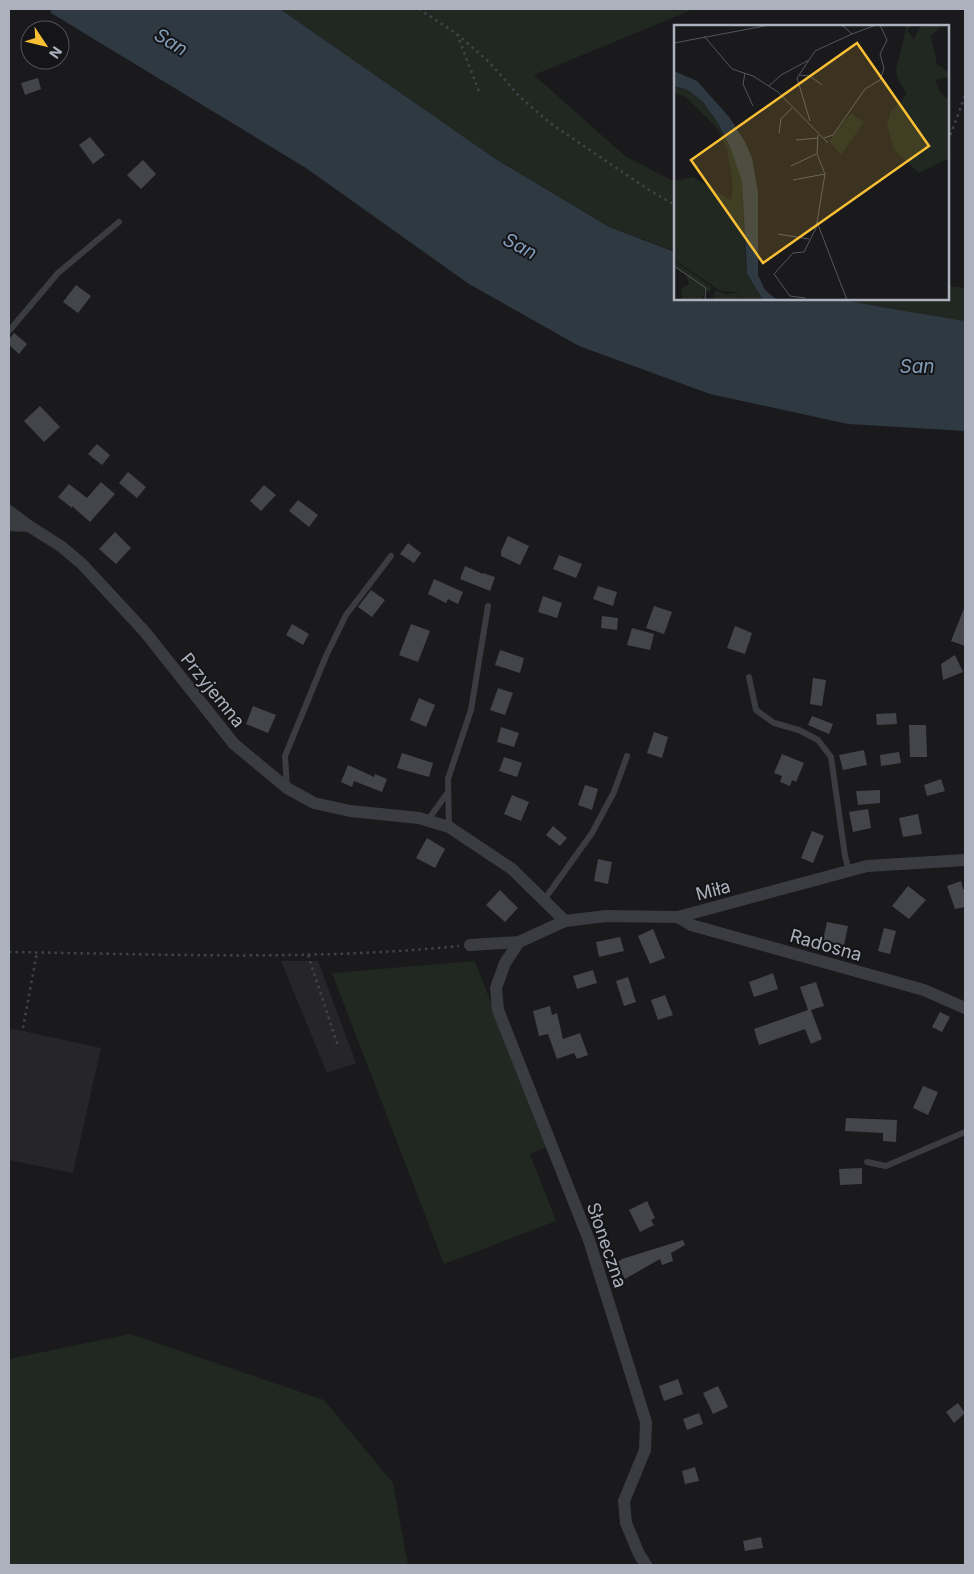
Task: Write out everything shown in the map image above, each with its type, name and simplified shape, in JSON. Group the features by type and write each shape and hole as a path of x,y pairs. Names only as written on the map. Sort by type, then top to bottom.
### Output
{"street":[{"name":"Przyjemna","path":"9,511 62,547 82,564 144,632 234,744 287,788 314,804 350,811 419,818 449,827 512,869 565,921"},
{"path":"9,525 29,526"},
{"name":"Miła","path":"470,945 519,942 565,921 606,916 678,916 867,866 965,860"},
{"name":"Radosna","path":"678,916 691,926 924,990 965,1008"},
{"name":"Słoneczna","path":"519,942 505,963 496,988 498,1010 589,1240 646,1422 646,1450 624,1501 626,1523 639,1554 646,1565"}],"lane":[{"path":"9,331 58,273 119,222"},
{"path":"287,788 285,756 326,656 346,615 391,556"},
{"path":"449,827 448,779 471,710 488,606"},
{"path":"750,677 756,710 774,723 799,730 818,740 831,756 845,856 850,871"},
{"path":"544,900 592,833 614,792 627,756"},
{"path":"428,820 448,792"},
{"path":"867,1162 886,1166 965,1132"}],"path":[{"path":"419,9 457,34 489,62 520,97 550,123 649,190 674,204"},
{"path":"457,34 480,94"},
{"path":"949,138 965,96"},
{"path":"9,952 308,954 410,951 470,945"},
{"path":"22,1028 37,952"},
{"path":"308,954 338,1046"}],"shaded area":[{"path":"280,9 694,9 534,75 625,156 674,181 674,251 609,227 497,160"},
{"path":"949,286 965,288 965,321 845,300 949,300"},
{"path":"281,961 318,961 356,1063 327,1073"},
{"path":"475,961 546,1147 530,1154 556,1221 444,1264 332,973"},
{"path":"9,1028 101,1048 73,1173 9,1160"},
{"path":"130,1334 324,1400 393,1483 408,1565 9,1565 9,1359"}],"water":[{"name":"San","path":"50,9 280,9 497,160 609,227 674,252 674,300 845,300 965,321 965,431 848,424 710,394 579,346 469,284 306,168 70,25 70,20 63,20 51,13"}],"building":[{"path":"38,78 41,89 25,95 21,83"},
{"path":"90,137 105,155 93,164 79,145"},
{"path":"143,160 156,174 141,189 127,175"},
{"path":"76,285 91,296 78,313 63,302"},
{"path":"14,333 27,344 19,354 9,345 9,339"},
{"path":"40,406 60,427 44,442 24,421"},
{"path":"97,444 110,455 102,465 88,454"},
{"path":"128,472 146,487 137,498 119,483"},
{"path":"101,482 115,494 90,522 72,506 72,508 58,497 69,484 87,498"},
{"path":"264,485 276,495 261,511 250,501"},
{"path":"298,500 318,515 309,527 289,511"},
{"path":"115,532 131,548 116,564 99,549"},
{"path":"508,536 529,546 520,565 501,556 501,551"},
{"path":"408,543 421,553 414,563 400,554"},
{"path":"559,555 582,564 576,578 553,569"},
{"path":"465,566 495,577 490,591 460,579"},
{"path":"434,579 463,592 458,604 448,599 446,603 428,594"},
{"path":"598,586 617,592 613,606 593,599"},
{"path":"371,590 385,600 372,617 358,607"},
{"path":"543,596 562,603 557,618 538,612"},
{"path":"654,606 672,612 664,634 646,628"},
{"path":"965,606 965,646 951,641"},
{"path":"602,616 618,618 617,630 601,628"},
{"path":"292,624 309,634 303,645 286,635"},
{"path":"411,624 430,631 418,662 399,655"},
{"path":"735,626 752,633 745,654 727,648"},
{"path":"632,628 654,634 650,650 627,645"},
{"path":"500,650 524,658 520,673 495,665"},
{"path":"955,655 963,672 943,680 941,664"},
{"path":"813,678 826,680 822,706 810,704"},
{"path":"498,688 513,693 505,715 490,710"},
{"path":"419,698 435,705 426,727 410,720"},
{"path":"253,706 276,715 268,733 246,724"},
{"path":"896,713 897,724 877,725 876,714"},
{"path":"812,716 833,724 829,734 808,725"},
{"path":"909,725 926,725 927,757 910,757"},
{"path":"501,727 519,733 514,747 497,742"},
{"path":"654,732 668,737 662,758 647,753"},
{"path":"864,750 867,765 843,770 839,755"},
{"path":"899,752 901,763 881,766 880,755"},
{"path":"402,753 433,763 429,777 397,768"},
{"path":"782,754 804,763 796,782 792,780 790,786 780,782 782,776 774,773"},
{"path":"504,757 522,763 517,777 499,771"},
{"path":"348,765 374,777 375,774 387,779 382,792 354,781 352,787 341,782"},
{"path":"941,779 945,791 927,796 924,785"},
{"path":"585,785 598,789 592,810 578,805"},
{"path":"880,790 880,803 858,805 856,791"},
{"path":"512,795 529,802 521,821 504,814"},
{"path":"868,809 871,828 853,832 849,812"},
{"path":"918,814 922,834 903,837 899,818"},
{"path":"553,826 567,838 560,846 546,835"},
{"path":"812,831 824,836 813,863 801,858"},
{"path":"427,838 445,849 435,868 416,858"},
{"path":"598,859 612,862 608,884 594,881"},
{"path":"961,881 963,889 965,889 965,907 955,909 947,886"},
{"path":"908,886 926,900 909,919 892,906"},
{"path":"500,890 518,908 505,922 486,905"},
{"path":"827,922 848,926 844,945 823,940"},
{"path":"884,928 896,931 890,954 878,951"},
{"path":"653,929 665,958 650,964 638,936"},
{"path":"620,937 624,951 599,957 596,942"},
{"path":"593,970 597,983 577,989 573,976"},
{"path":"773,973 778,989 754,997 749,982"},
{"path":"628,977 636,1002 624,1006 616,981"},
{"path":"816,982 824,1006 811,1010 822,1039 811,1044 805,1029 759,1045 754,1029 808,1010 800,987"},
{"path":"665,995 673,1015 658,1020 651,1000"},
{"path":"550,1006 552,1015 557,1013 563,1039 580,1033 588,1055 577,1059 574,1053 557,1059 548,1034 539,1036 533,1011"},
{"path":"940,1012 950,1017 942,1032 932,1027"},
{"path":"923,1086 938,1092 928,1115 913,1108"},
{"path":"846,1118 897,1120 896,1142 883,1141 883,1133 845,1131"},
{"path":"862,1168 862,1184 840,1185 839,1169"},
{"path":"647,1201 655,1218 651,1220 654,1225 640,1232 629,1210"},
{"path":"683,1240 685,1245 671,1253 673,1261 662,1265 660,1259 625,1279 616,1263 622,1259"},
{"path":"678,1379 683,1394 664,1401 659,1386"},
{"path":"718,1386 728,1407 713,1414 703,1393"},
{"path":"958,1403 965,1413 954,1423 946,1412"},
{"path":"699,1413 703,1424 687,1430 683,1419"},
{"path":"695,1467 699,1481 685,1484 682,1471"},
{"path":"761,1537 763,1548 745,1551 743,1541"}]}
